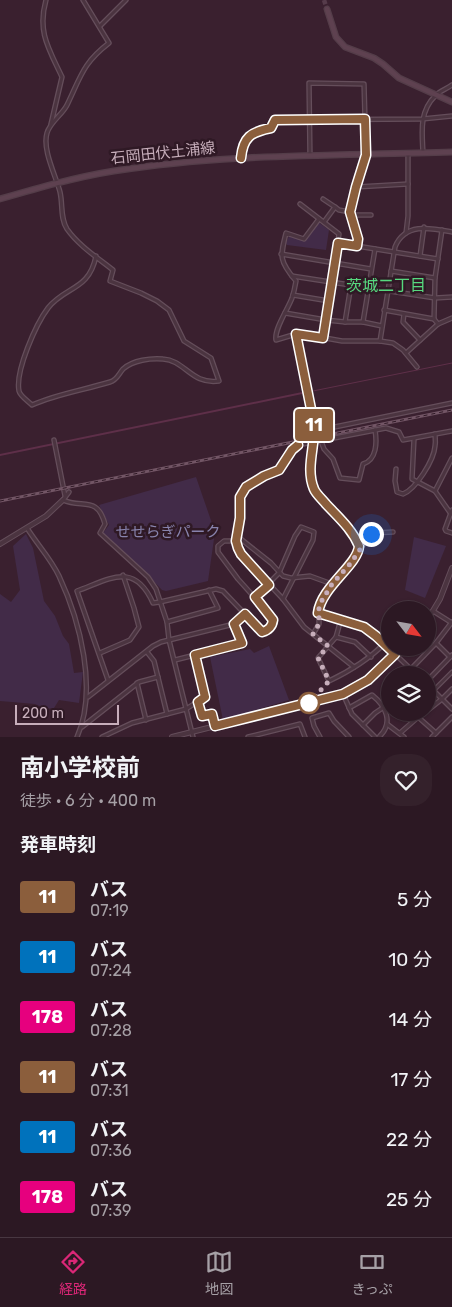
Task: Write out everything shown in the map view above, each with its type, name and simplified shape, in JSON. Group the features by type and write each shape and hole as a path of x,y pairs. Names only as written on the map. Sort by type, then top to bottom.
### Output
{"main road":[{"path":"327,10 336,37 350,50 378,60 399,78 452,102"},
{"name":"石岡田伏土浦線","path":"0,199 84,176 148,166 241,158 452,152"}],"street":[{"path":"46,0 43,8 45,41 62,77 50,127"},
{"path":"83,0 109,42 93,56 82,70 66,108 46,134 46,146 60,192 62,219 66,228 76,240 114,270 110,281 141,292 170,310 184,341 211,358 219,381 210,382 196,378 169,359 163,358 144,360 130,365 112,381 32,405 20,394 20,375 26,351 39,323 48,307 54,301 84,281 91,273 96,256"},
{"path":"100,26 126,0"},
{"path":"310,156 309,83 364,84 366,155 356,187 351,213 358,239 357,246"},
{"path":"423,153 422,119 425,108 435,95 452,85"},
{"path":"241,158 244,143 249,137 271,128 275,120 422,119 452,116"},
{"path":"405,234 408,216 408,154"},
{"path":"356,187 408,184"},
{"path":"323,199 340,210 371,215"},
{"path":"300,204 339,234 323,338"},
{"path":"324,222 335,207"},
{"path":"319,219 304,239 286,233 281,254 286,268 296,281 293,295 277,328 276,340 296,334 342,341 393,343 406,353 417,367"},
{"path":"380,341 394,252 398,240 405,234 420,227 452,232"},
{"path":"420,256 424,227"},
{"path":"438,324 434,319 435,278 442,230"},
{"path":"338,243 438,259"},
{"path":"363,322 375,249"},
{"path":"281,254 372,269"},
{"path":"391,271 435,278"},
{"path":"292,276 435,298 452,297"},
{"path":"345,322 350,285"},
{"path":"293,295 329,301"},
{"path":"384,310 434,319"},
{"path":"285,313 382,326"},
{"path":"404,314 403,322 420,340"},
{"path":"406,353 438,324 452,318"},
{"path":"296,334 315,431 311,455 315,491 354,536 359,550"},
{"path":"315,431 452,403"},
{"path":"354,667 304,627 283,600 241,554 236,541 240,518 241,493 252,483 279,470 295,447 375,430 392,429 399,432 403,440 452,431"},
{"path":"321,441 333,459 340,478 358,480 363,464 368,462 376,448 375,430"},
{"path":"396,469 395,481 397,492 403,494 408,492 417,483 433,456 435,434"},
{"path":"414,439 412,479 434,491 451,512 445,529 452,533"},
{"path":"54,441 64,498 68,502 90,504 98,509 105,524 100,533 148,577 156,588 167,622 192,735"},
{"path":"434,491 452,458"},
{"path":"0,544 46,516 69,492"},
{"path":"255,597 280,573 301,527 314,532 313,540 283,600"},
{"path":"27,528 52,563 59,577 80,641 86,670 87,697 82,727 77,737"},
{"path":"313,634 319,624 319,608 332,584 357,555 372,532 393,532"},
{"path":"237,536 287,577 310,576 332,584"},
{"path":"108,680 77,590 123,575 140,583 146,589 153,603 216,588 224,591 262,632 271,627 272,617 218,552 218,546 224,541 236,541"},
{"path":"436,605 452,568"},
{"path":"100,653 130,640 139,627 123,575"},
{"path":"167,622 218,608 209,590"},
{"path":"318,613 364,627 381,641"},
{"path":"436,613 452,622 436,644 451,656 436,672"},
{"path":"87,697 153,646 234,624 245,614"},
{"path":"341,619 336,637 318,658 329,681 351,671 354,667 371,657 381,647"},
{"path":"174,660 242,643 234,624"},
{"path":"336,637 355,642 371,657"},
{"path":"147,652 154,661 167,714"},
{"path":"102,737 132,723 186,709 205,697 195,655"},
{"path":"172,737 192,735 215,726 343,694 368,680 393,656"},
{"path":"397,656 408,666"},
{"path":"414,666 424,656"},
{"path":"436,688 452,672"},
{"path":"82,727 137,684 158,677"},
{"path":"137,684 146,720"},
{"path":"436,704 452,690"},
{"path":"436,692 452,709"},
{"path":"343,694 352,714 375,737"},
{"path":"349,708 372,695 381,703"},
{"path":"198,702 202,716 212,714 215,726"},
{"path":"363,725 381,709"},
{"path":"318,736 312,718 330,713 334,721 349,737"},
{"path":"432,737 452,717"},
{"path":"379,737 386,731 386,721"},
{"path":"400,733 414,721"},
{"path":"422,721 436,733"},
{"path":"248,737 261,736 300,724 305,737"},
{"path":"387,724 404,737"}],"green space":[{"path":"318,222 329,230 326,250 287,245 289,236 305,240"},
{"name":"せせらぎパーク","path":"196,477 215,532 208,581 166,591 162,590 103,533 109,525 99,505"},
{"path":"26,534 33,548 44,601 55,616 63,636 69,644 74,673 83,672 79,703 59,700 54,708 46,709 35,704 0,701 0,594 11,602 20,590 13,546"},
{"path":"414,537 446,546 425,598 405,590"},
{"path":"269,646 289,700 223,720 210,657 250,649 254,653"}],"shaded area":[{"path":"307,391 307,393 0,456 0,454"}],"waterway":[{"path":"308,392 452,363"}],"tunnel":[{"path":"324,0 327,9"}],"railway":[{"path":"0,501 452,410"}],"bus line":[{"name":"11","path":"241,158 244,143 249,137 271,128 275,120 365,119 366,155 350,212 358,239 357,246 338,243 323,338 296,334 315,431 311,455 313,486 318,495 350,530 359,546 357,555 332,584 321,602 318,613 364,627 395,654 368,680 343,694 215,726 212,714 202,716 198,702 205,697 195,655 242,643 234,624 245,614 262,632 271,627 273,620 255,597 269,585 241,554 236,541 240,518 241,493 246,487 264,476 279,470 292,450 298,445"}],"district":[{"name":"茨城二丁目","path":"386,285"}],"route":[{"path":"309,703 329,681 318,658 328,646 313,634 319,624 318,613 321,602 332,584 350,564 371,534"}]}
